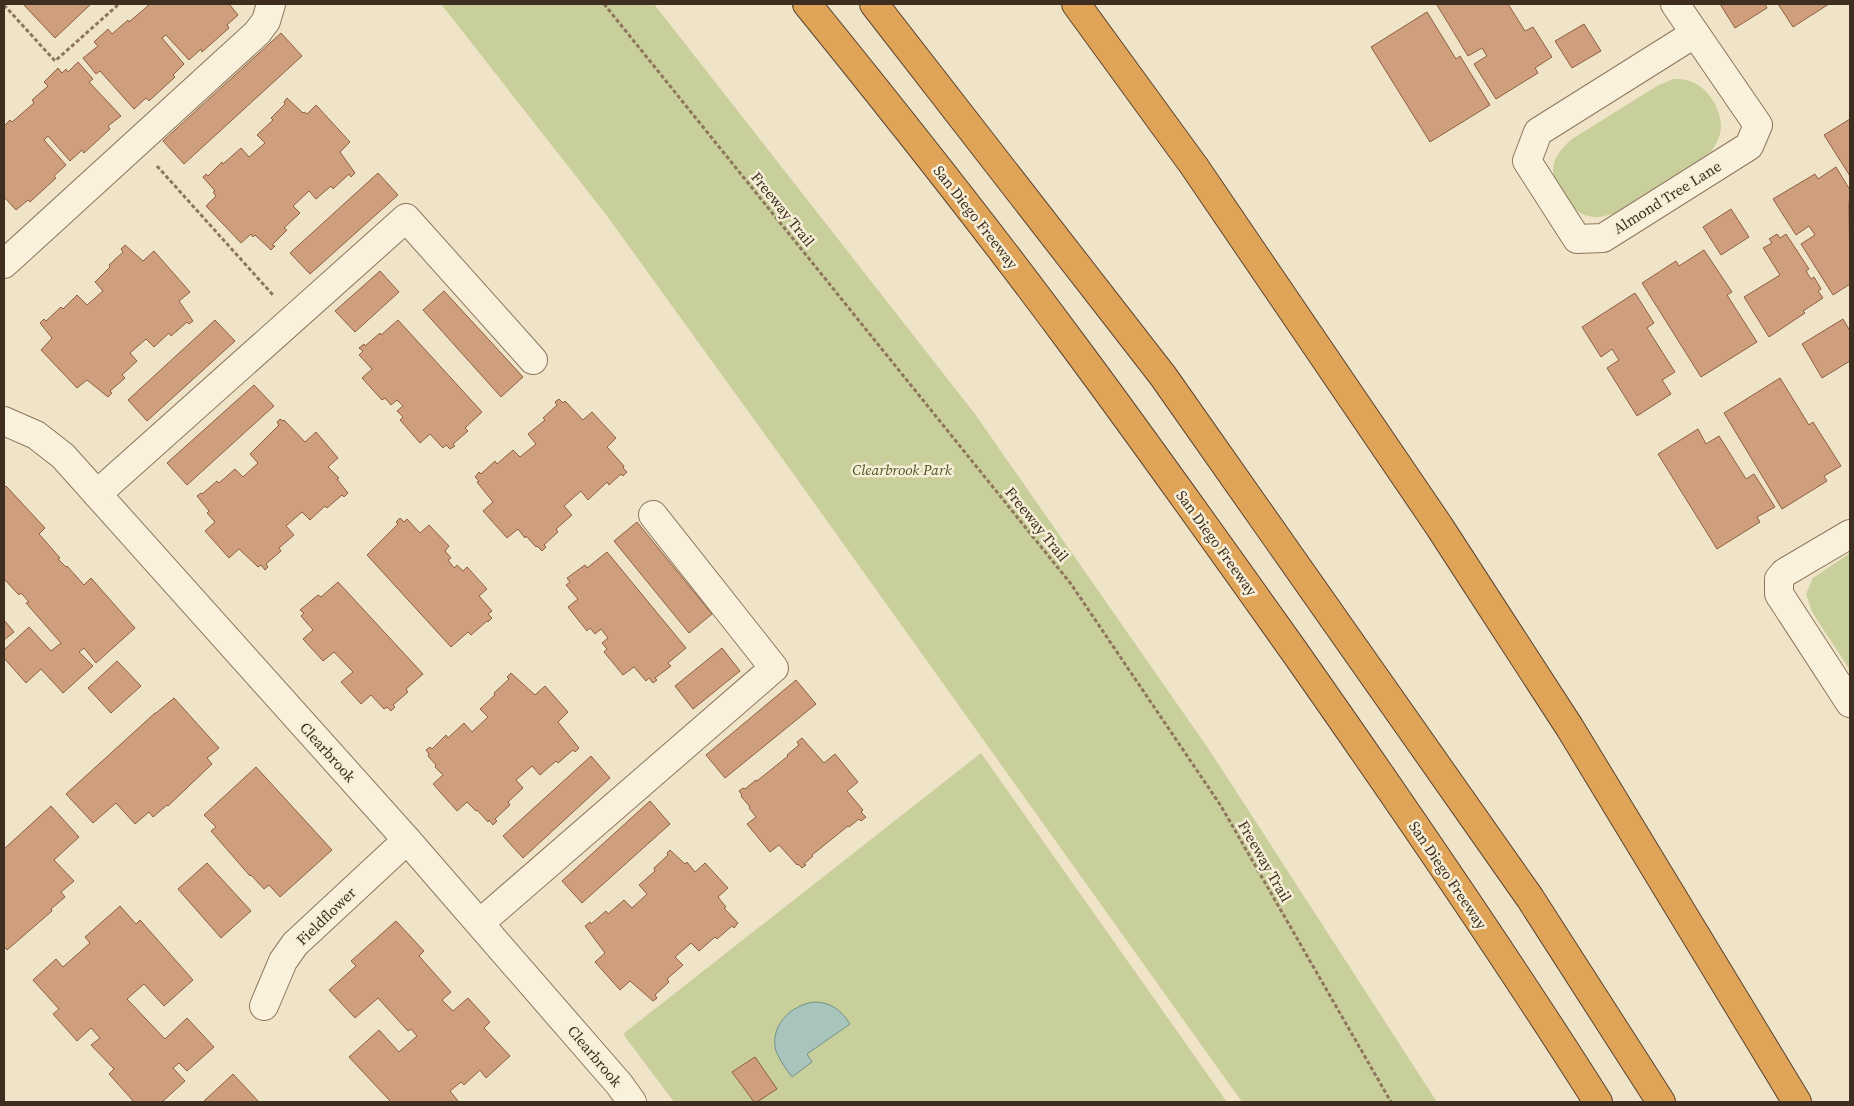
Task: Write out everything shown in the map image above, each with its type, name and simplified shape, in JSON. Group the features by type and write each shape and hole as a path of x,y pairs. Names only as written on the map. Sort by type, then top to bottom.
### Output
{"highway":[{"name":"San Diego Freeway","path":"807,4 906,126 1070,341 1218,544 1390,788 1545,1019 1598,1102"},
{"path":"874,4 1164,376 1525,890 1661,1102"},
{"path":"1076,4 1194,166 1439,526 1570,728 1796,1102"}],"street":[{"path":"4,264 257,33 266,21 271,4"},
{"name":"Almond Tree Lane","path":"1675,4 1758,125 1749,146 1602,238 1577,239 1527,161 1538,132 1694,34"},
{"path":"97,494 406,218 534,360"},
{"name":"Clearbrook","path":"5,421 36,434 63,456 407,840 619,1084 632,1102"},
{"path":"480,923 774,668 652,515"},
{"path":"1850,534 1784,573 1779,579 1779,594 1850,703"},
{"name":"Fieldflower","path":"264,1006 283,961 295,944 407,840"}],"path":[{"path":"4,6 55,61 119,4"},
{"name":"Freeway Trail","path":"604,4 1071,584 1220,806 1391,1102"},
{"path":"137,143 294,318"}],"green space":[{"name":"Clearbrook Park","path":"441,4 654,4 975,414 1210,751 1437,1102 1242,1102 607,216"},
{"path":"1673,79 1687,80 1698,85 1708,94 1716,106 1719,113 1721,130 1711,152 1613,214 1596,217 1585,215 1578,211 1566,199 1556,182 1553,168 1558,154 1572,139 1657,86"},
{"path":"1850,553 1850,670 1812,612 1806,594 1813,578"},
{"path":"981,753 1227,1102 674,1102 623,1034"}],"water":[{"path":"814,1002 826,1003 835,1008 850,1024 807,1054 812,1062 792,1077 781,1062 776,1051 776,1033 779,1025 790,1012 797,1007"}],"building":[{"path":"23,4 91,4 55,38"},
{"path":"150,4 229,4 238,15 227,25 229,28 202,52 201,49 189,60 166,35 162,38 184,64 173,75 175,77 149,101 146,98 134,109 100,71 96,74 83,58 98,46 94,42 108,29 112,34"},
{"path":"1508,4 1525,31 1533,27 1552,57 1535,68 1538,73 1496,99 1474,64 1487,56 1482,48 1468,56 1437,5"},
{"path":"1720,4 1765,4 1767,8 1735,28"},
{"path":"1778,4 1829,4 1793,27"},
{"path":"1427,12 1456,59 1460,56 1490,105 1430,142 1371,47"},
{"path":"1584,24 1601,51 1572,68 1555,41"},
{"path":"281,33 302,56 184,164 163,141"},
{"path":"78,62 93,79 89,82 121,116 108,126 110,129 84,153 82,150 70,161 48,136 44,140 66,165 54,176 56,178 30,202 28,200 16,210 4,197 4,126 10,120 12,122 34,103 32,100 48,86 44,82 58,68 62,73 66,69 68,72"},
{"path":"287,98 303,113 307,114 316,105 350,142 340,152 355,173 351,177 349,174 333,189 331,186 316,199 309,191 293,206 300,213 284,228 287,230 272,245 275,246 271,250 255,235 253,237 251,234 241,243 206,206 216,196 213,192 215,191 203,177 206,174 208,176 222,162 223,164 241,148 249,157 265,143 257,135 273,120 271,118 285,104 284,102"},
{"path":"1850,119 1850,176 1824,135"},
{"path":"1836,167 1850,190 1850,284 1833,295 1801,244 1815,235 1809,226 1796,235 1773,199 1815,174 1818,179"},
{"path":"378,173 398,195 310,274 290,253"},
{"path":"1731,209 1749,237 1721,255 1703,227"},
{"path":"1777,234 1780,238 1786,234 1809,269 1806,271 1811,279 1814,277 1821,289 1818,291 1823,298 1803,311 1805,313 1769,337 1744,297 1780,275 1763,248 1772,243 1769,239"},
{"path":"125,245 143,261 154,251 190,292 179,301 193,321 189,324 187,322 171,336 169,333 154,347 146,339 130,353 137,361 122,375 125,378 110,391 112,393 108,397 87,380 77,388 41,350 52,338 40,323 44,319 46,321 61,307 63,309 77,295 87,305 103,291 95,282 123,252 121,249"},
{"path":"1704,250 1732,292 1727,295 1757,342 1701,377 1642,283 1676,261 1679,266"},
{"path":"380,271 399,292 355,332 335,311"},
{"path":"444,291 523,377 501,397 423,310"},
{"path":"1635,293 1654,323 1647,328 1675,372 1662,380 1671,394 1637,416 1607,368 1619,360 1612,349 1601,357 1582,327"},
{"path":"1843,319 1850,331 1850,361 1822,378 1802,344"},
{"path":"215,320 235,341 147,421 128,400"},
{"path":"398,320 482,412 465,428 468,431 450,449 446,445 443,448 430,434 420,443 400,420 403,417 397,411 403,406 397,400 391,405 385,398 382,400 362,378 372,369 359,355 363,351 359,348 364,344 365,346 380,333 381,335"},
{"path":"1780,378 1809,425 1813,422 1841,466 1824,476 1827,481 1782,509 1724,413"},
{"path":"254,385 274,406 187,485 167,463"},
{"path":"559,399 563,403 565,401 583,420 592,412 616,438 607,447 627,472 623,476 621,474 609,485 607,482 588,500 581,491 564,506 572,515 556,529 558,532 544,545 546,547 542,551 526,536 525,538 518,529 507,538 483,511 493,502 475,477 495,461 497,464 513,450 520,457 536,444 528,434 545,420 543,418 557,405 555,402"},
{"path":"280,419 284,420 305,442 316,432 338,458 328,467 339,478 337,479 348,493 344,497 342,495 327,508 325,506 310,520 302,512 286,526 294,535 279,548 281,551 266,564 268,567 265,570 261,565 258,567 239,549 229,558 205,531 215,522 197,496 217,481 219,483 235,469 243,477 258,463 250,454 279,425 277,422"},
{"path":"1698,429 1706,444 1719,436 1746,479 1754,474 1775,507 1757,517 1760,522 1717,549 1658,454"},
{"path":"6,486 45,528 39,534 60,558 58,559 84,585 91,578 135,628 96,663 84,648 79,652 93,666 63,693 41,669 26,683 4,658 4,650 29,627 51,651 61,643 26,603 29,602 21,593 19,595 4,579 4,488"},
{"path":"400,518 404,522 407,519 420,533 429,525 449,546 445,551 451,558 448,560 454,568 457,565 463,571 467,567 487,589 479,596 492,611 488,614 492,618 471,635 468,632 451,647 367,555 398,524 396,522"},
{"path":"637,522 712,614 689,633 614,541"},
{"path":"607,552 686,648 668,663 671,666 655,678 657,680 653,683 649,678 646,681 634,667 623,675 604,652 607,649 602,643 608,638 601,629 595,634 590,628 587,631 568,607 578,599 566,585 570,582 567,578 585,565 587,568"},
{"path":"338,582 423,674 406,689 408,692 393,705 395,707 391,711 387,707 384,709 371,695 361,704 341,682 353,672 334,652 323,661 303,639 313,630 301,616 304,613 300,610 318,595 321,597"},
{"path":"4,620 14,632 4,640"},
{"path":"722,648 740,671 693,709 675,686"},
{"path":"117,661 141,686 111,713 88,688"},
{"path":"511,673 535,695 545,686 568,712 558,722 579,748 575,752 573,750 558,763 556,761 540,775 532,766 516,780 523,788 508,802 510,805 495,819 497,821 493,825 467,802 457,811 433,784 443,775 435,767 436,765 428,756 429,754 426,750 430,747 432,749 446,735 448,738 464,723 472,732 488,717 480,709 509,679 507,677"},
{"path":"796,680 816,704 725,778 706,755"},
{"path":"174,698 219,748 207,758 212,764 168,806 153,817 149,812 135,824 116,803 93,823 66,794"},
{"path":"802,738 824,763 835,754 858,782 847,791 863,810 861,812 866,817 848,826 812,855 802,868 779,845 770,852 747,824 756,817 739,791 757,781 788,756 799,745 797,742"},
{"path":"591,756 610,778 523,858 503,836"},
{"path":"256,767 332,850 280,897 269,885 264,889 250,876 211,831 216,827 204,815"},
{"path":"650,801 670,824 582,903 562,881"},
{"path":"51,806 79,837 54,860 74,881 61,892 65,897 51,909 52,911 7,950 4,946 4,849"},
{"path":"670,850 685,864 687,862 695,872 705,863 728,888 718,897 726,907 724,908 738,923 734,928 732,926 717,939 715,937 699,951 691,943 675,957 683,965 667,979 669,982 655,995 657,998 653,1001 630,981 620,990 595,962 605,953 585,926 590,922 591,924 606,911 608,914 624,900 632,908 647,894 639,885 655,871 654,868 668,855 667,853"},
{"path":"207,863 251,911 221,938 178,889"},
{"path":"120,906 136,924 140,920 193,980 164,1006 144,984 127,999 165,1039 187,1018 214,1047 187,1071 179,1063 173,1068 185,1081 162,1102 134,1102 109,1074 114,1069 91,1045 100,1038 91,1028 77,1041 53,1014 59,1009 33,980 56,959 63,967 90,943 85,937"},
{"path":"396,921 424,951 419,956 451,992 442,1000 453,1011 468,998 490,1022 484,1028 510,1056 486,1078 480,1070 464,1085 461,1082 450,1091 458,1101 456,1102 391,1102 349,1057 379,1030 399,1052 417,1036 411,1029 408,1031 378,998 355,1018 329,990 356,966 351,961"},
{"path":"755,1057 777,1089 757,1102 754,1102 732,1072"},
{"path":"233,1074 259,1102 204,1101"}]}
